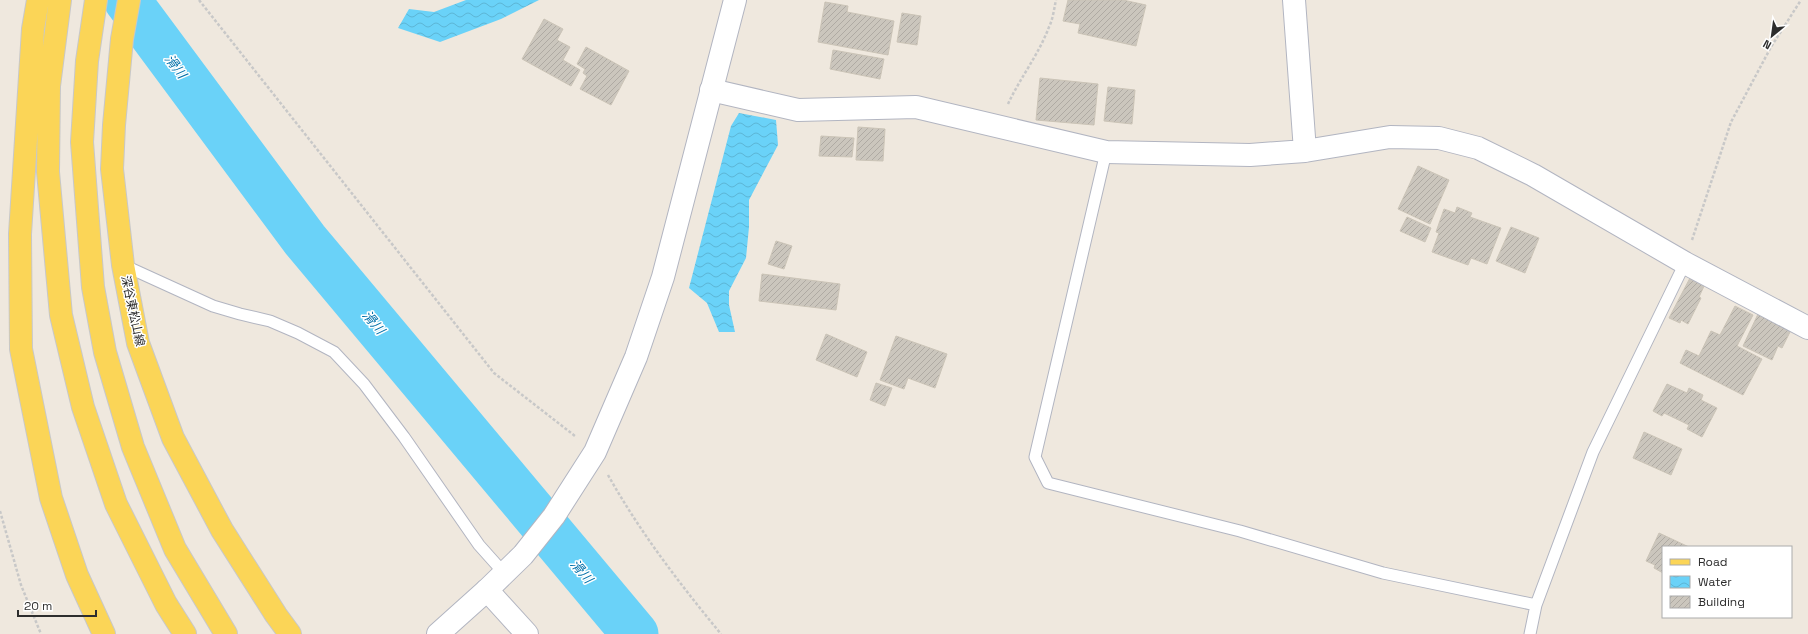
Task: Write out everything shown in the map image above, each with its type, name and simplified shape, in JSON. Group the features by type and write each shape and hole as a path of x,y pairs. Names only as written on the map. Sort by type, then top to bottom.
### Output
{"main road":[{"path":"38,0 33,29 20,234 21,349 51,498 77,575 104,634"},
{"path":"60,0 50,86 48,172 61,315 83,407 116,504 166,604 185,634"},
{"path":"96,0 87,61 82,142 93,287 105,352 133,446 175,549 226,634"},
{"name":"深谷東松山線","path":"129,0 122,39 114,125 112,169 123,265 138,343 173,438 222,530 276,615 290,634"}],"street":[{"path":"438,634 523,555 554,516 591,460 636,357 662,277 735,0"},
{"path":"1294,0 1305,151"},
{"path":"711,90 798,110 916,107 1106,152 1250,155 1305,151 1390,137 1439,138 1478,148 1533,175 1685,263 1808,328"},
{"path":"487,590 527,634"}],"lane":[{"path":"1106,152 1035,457 1048,483 1240,531 1383,573 1536,605"},
{"path":"1530,634 1536,605 1593,452 1685,263"},
{"path":"123,265 213,306 270,321 298,333 334,352 364,384 404,437 479,545 507,571"}],"path":[{"path":"199,0 494,373 591,460 677,581 721,634"},
{"path":"998,126 1017,85 1048,32 1056,0"},
{"path":"1685,263 1731,122 1771,47 1801,0"},
{"path":"0,511 20,585 41,634"}],"water":[{"path":"466,0 539,0 501,19 440,42 398,28 409,9 434,12"},
{"path":"739,113 776,120 778,145 749,200 749,227 746,258 729,291 729,305 735,332 719,332 707,303 689,288 731,126"}],"building":[{"path":"1068,0 1123,0 1146,5 1136,46 1078,33 1080,24 1063,21"},
{"path":"825,2 848,6 847,12 894,21 888,55 818,42"},
{"path":"902,13 921,16 917,45 897,42"},
{"path":"544,19 563,29 557,40 570,47 563,60 580,70 571,86 522,59"},
{"path":"586,47 629,71 611,105 580,89 587,76 583,73 585,69 577,64"},
{"path":"833,50 884,59 880,79 830,69"},
{"path":"1040,78 1098,84 1094,125 1036,120"},
{"path":"1108,87 1135,90 1132,124 1104,121"},
{"path":"858,127 885,129 883,161 856,160"},
{"path":"821,136 854,138 852,157 819,156"},
{"path":"1418,166 1449,180 1430,224 1398,209"},
{"path":"1457,207 1472,213 1470,217 1501,228 1487,264 1471,258 1468,265 1432,252 1439,233 1436,232 1444,209 1455,213"},
{"path":"1407,217 1431,228 1425,242 1400,231"},
{"path":"1511,227 1539,238 1525,273 1496,261"},
{"path":"776,241 792,246 784,269 768,264"},
{"path":"762,274 840,284 836,310 759,301"},
{"path":"1691,276 1705,284 1699,297 1701,298 1688,324 1681,320 1680,323 1669,318"},
{"path":"1735,306 1753,315 1737,346 1762,359 1743,395 1680,363 1686,350 1699,356 1711,331 1720,335"},
{"path":"1758,314 1791,330 1782,348 1778,346 1772,360 1743,346"},
{"path":"826,334 867,352 857,377 816,360"},
{"path":"896,336 947,354 935,388 908,378 904,389 880,380"},
{"path":"876,383 892,388 885,406 870,400"},
{"path":"1667,384 1687,393 1689,388 1703,395 1701,400 1717,408 1702,437 1687,429 1689,425 1664,413 1662,416 1653,411"},
{"path":"1644,432 1682,449 1671,475 1633,458"},
{"path":"1659,533 1687,546 1662,546 1662,572 1654,568 1655,565 1646,561"}],"waterway":[{"name":"滑川","path":"127,0 305,240 635,634"}]}
